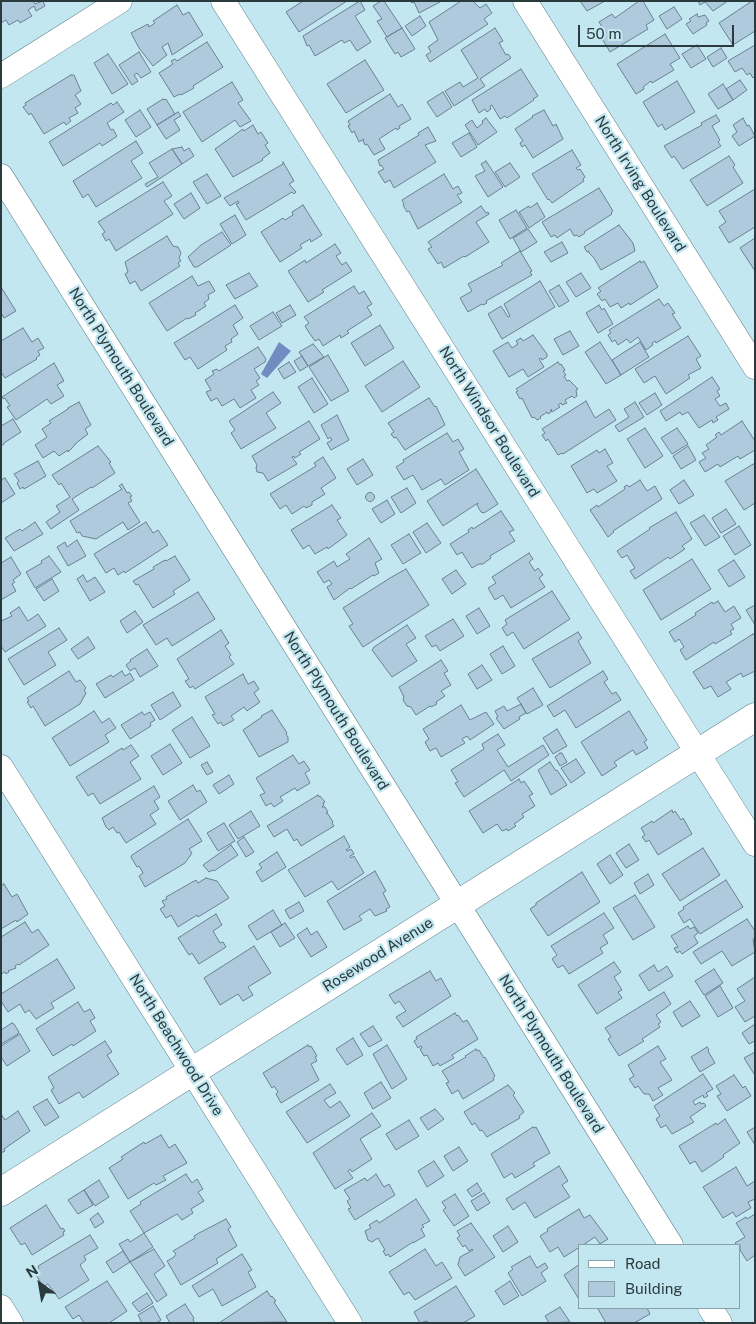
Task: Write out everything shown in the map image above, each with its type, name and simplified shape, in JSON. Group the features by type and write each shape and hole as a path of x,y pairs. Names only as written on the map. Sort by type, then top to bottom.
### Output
{"street":[{"path":"1,76 120,1"},
{"name":"North Windsor Boulevard","path":"223,1 755,844"},
{"name":"North Irving Boulevard","path":"525,1 755,367"},
{"name":"North Plymouth Boulevard","path":"1,176 670,1244"},
{"name":"Rosewood Avenue","path":"1,1192 755,717"},
{"name":"North Beachwood Drive","path":"1,767 350,1323"},
{"path":"1,1307 11,1323"},
{"path":"711,1309 720,1323"}],"water":[{"path":"279,342 291,351 267,378 261,374"}],"building":[{"path":"1,1 33,1 35,4 43,1 45,6 36,11 34,6 28,10 32,16 20,23 18,20 9,25 6,20 1,23"},
{"path":"303,1 347,1 299,32 286,12"},
{"path":"360,1 365,10 355,16 371,42 357,51 350,40 344,43 342,40 315,56 309,45 307,46 303,36"},
{"path":"384,1 402,28 387,37 377,21 382,19 373,6"},
{"path":"410,1 440,2 419,13 414,2"},
{"path":"461,1 473,1 480,8 486,4 492,13 484,19 488,24 430,62 426,55 431,52 428,47 438,40 429,22"},
{"path":"580,1 605,1 587,11"},
{"path":"639,1 643,1 654,20 646,25 648,29 610,52 601,37 606,33 599,22 612,14 615,18"},
{"path":"698,1 728,1 713,11 705,2 700,5"},
{"path":"752,1 755,1 755,31 733,45 719,23"},
{"path":"177,5 183,15 189,12 203,35 172,55 168,43 162,47 167,55 153,66 139,48 131,33 148,24 149,27 155,23 153,21"},
{"path":"674,7 682,19 667,29 659,16"},
{"path":"697,14 698,17 705,15 709,21 706,23 707,25 693,34 686,24 691,21 689,19"},
{"path":"420,16 426,26 412,36 405,26"},
{"path":"402,28 415,49 401,57 398,52 395,54 385,38"},
{"path":"495,28 503,41 499,43 506,55 508,54 511,58 480,79 485,86 454,106 445,91 460,82 463,87 478,78 461,50"},
{"path":"665,34 680,58 670,64 674,70 652,83 651,81 636,94 617,64"},
{"path":"207,42 223,67 193,86 194,88 174,97 159,73 173,64 171,61 175,59 177,61"},
{"path":"697,45 706,59 691,68 682,54"},
{"path":"755,45 755,76 753,78 750,73 747,75 742,68 735,72 728,61"},
{"path":"721,48 727,58 713,67 707,57"},
{"path":"139,52 151,72 141,78 137,73 134,75 138,81 132,85 119,65"},
{"path":"108,54 128,84 112,94 94,63"},
{"path":"365,60 384,90 346,113 327,84"},
{"path":"521,69 538,96 507,118 505,116 500,119 492,105 490,106 491,109 487,112 485,109 479,113 472,100"},
{"path":"74,75 81,91 75,95 81,104 75,108 78,113 69,118 71,121 66,125 64,122 44,134 31,113 29,115 23,107 26,105 25,103"},
{"path":"740,80 747,90 733,100 726,89"},
{"path":"677,81 695,112 665,130 662,124 658,127 643,102"},
{"path":"232,82 243,100 238,103 251,121 240,127 235,120 202,142 183,112"},
{"path":"723,84 733,100 718,109 708,94"},
{"path":"443,92 452,107 437,117 427,102"},
{"path":"390,94 398,107 402,104 411,119 399,126 400,128 397,130 396,128 379,139 385,149 374,155 367,144 365,145 364,139 359,142 354,131 352,133 348,126 350,125 348,121"},
{"path":"166,99 175,114 157,125 147,109"},
{"path":"117,102 124,112 107,123 117,136 102,146 100,143 63,166 49,142 111,103 113,105"},
{"path":"140,110 151,127 136,137 125,120"},
{"path":"544,110 553,126 556,124 563,139 533,158 525,145 522,147 520,143 523,141 515,129 532,116"},
{"path":"178,112 181,116 174,120 180,130 166,139 157,125"},
{"path":"716,115 720,121 712,126 720,140 718,142 721,146 683,169 664,146"},
{"path":"486,118 497,132 478,145 465,125 472,120 477,128"},
{"path":"743,118 755,136 739,146 732,136 737,132 733,125"},
{"path":"253,125 258,134 261,132 268,143 265,145 270,153 263,160 233,177 215,149 243,129 244,131"},
{"path":"428,127 436,141 425,145 436,162 394,188 390,180 385,183 378,172 384,169 380,166 378,160 419,135 418,133"},
{"path":"469,133 477,147 461,157 452,143"},
{"path":"136,141 143,153 131,161 142,178 96,207 88,194 83,198 73,181"},
{"path":"182,147 184,151 189,148 194,156 182,164 172,149"},
{"path":"172,149 182,164 147,187 145,184 158,177 149,163"},
{"path":"572,150 581,165 576,168 580,169 585,177 584,181 552,203 548,200 532,174"},
{"path":"729,156 735,165 733,167 743,183 707,206 690,180"},
{"path":"486,161 503,187 488,197 475,176 485,171 481,164"},
{"path":"283,162 294,181 289,184 296,192 294,194 292,192 246,220 236,204 239,203 238,201 230,206 224,198 283,164"},
{"path":"510,163 520,177 505,187 495,172"},
{"path":"207,174 221,196 207,204 193,182"},
{"path":"444,174 453,189 458,186 462,193 457,195 462,202 418,229 409,211 407,212 403,205 402,200"},
{"path":"163,182 172,196 164,201 173,214 116,251 109,239 106,241 102,234 105,232 98,222"},
{"path":"599,188 613,211 612,214 579,237 577,235 574,236 570,229 557,238 555,235 551,237 542,222"},
{"path":"755,189 755,227 729,243 719,227 726,222 719,211"},
{"path":"191,193 200,208 184,219 174,204"},
{"path":"537,203 545,217 529,228 519,212"},
{"path":"303,205 322,235 311,242 310,239 300,245 302,248 280,262 261,232 283,218 285,220 293,215 292,212"},
{"path":"481,206 489,214 476,222 489,242 444,268 441,262 438,264 428,249 432,247 428,242"},
{"path":"516,210 527,228 510,239 499,220"},
{"path":"235,215 246,235 232,244 220,224"},
{"path":"619,225 633,243 635,251 601,270 589,251 587,252 584,247"},
{"path":"528,229 537,242 521,252 513,238"},
{"path":"222,232 231,245 197,267 194,267 188,257 201,245"},
{"path":"167,236 173,246 178,247 181,253 179,258 181,261 178,263 180,266 141,291 135,281 130,284 125,274 128,272 125,262"},
{"path":"755,238 755,271 740,248"},
{"path":"562,242 568,253 551,262 544,252"},
{"path":"335,244 341,253 336,256 342,265 346,262 352,271 322,290 324,292 308,302 288,271 305,260 306,263"},
{"path":"520,251 532,271 530,272 532,275 486,301 487,303 468,312 460,298 472,291 468,284 503,265 501,263"},
{"path":"640,261 641,263 644,261 658,287 630,305 629,303 621,308 618,303 610,307 605,299 602,301 597,294 601,291 598,288"},
{"path":"249,273 258,286 235,299 226,285"},
{"path":"581,273 591,288 576,297 566,282"},
{"path":"192,276 198,286 209,281 215,291 208,295 209,299 204,303 206,306 195,313 196,315 187,318 167,331 149,303"},
{"path":"540,281 555,307 502,339 488,314 501,306 508,317 510,316 504,304"},
{"path":"559,285 569,301 559,307 549,291"},
{"path":"354,286 359,294 364,291 372,304 367,307 372,315 347,331 349,333 341,338 340,335 323,346 319,339 315,341 310,334 305,326 309,323 304,317"},
{"path":"1,287 16,311 4,318 1,313"},
{"path":"659,299 664,306 668,303 675,313 672,314 681,328 656,343 655,341 646,350 638,337 630,343 627,339 618,345 615,340 612,342 608,335 611,333 609,330"},
{"path":"235,305 243,318 233,325 238,334 231,339 232,342 225,346 227,350 198,369 190,357 185,360 174,343"},
{"path":"290,305 296,315 282,323 276,313"},
{"path":"599,305 602,310 604,308 613,324 598,333 586,313"},
{"path":"273,312 282,326 259,340 250,326"},
{"path":"380,325 394,348 365,366 351,343"},
{"path":"23,328 32,342 38,338 44,348 38,351 40,355 37,359 5,378 1,372 1,341"},
{"path":"570,331 579,346 563,355 554,339"},
{"path":"533,335 547,354 547,357 542,360 541,358 539,359 544,367 528,377 523,369 509,377 493,351 508,342 512,348 518,344 516,341 521,338 523,341"},
{"path":"688,336 701,356 696,359 701,368 688,375 690,378 666,394 655,376 644,383 635,369"},
{"path":"600,342 621,375 606,384 585,352"},
{"path":"640,342 649,357 621,375 612,360"},
{"path":"313,344 324,357 308,366 299,352"},
{"path":"258,347 266,359 265,362 254,369 260,378 256,381 259,385 251,390 256,398 240,408 234,399 222,406 217,398 211,401 206,392 211,390 205,380 214,374 212,371 217,369 219,371"},
{"path":"328,355 349,391 331,401 309,367"},
{"path":"302,356 308,366 300,371 294,361"},
{"path":"403,361 420,387 382,412 365,386"},
{"path":"289,362 296,372 284,379 278,369"},
{"path":"558,362 565,370 563,371 567,381 569,380 578,389 576,390 577,396 574,398 572,396 565,400 567,403 562,405 561,403 558,405 560,407 552,412 551,409 551,412 548,414 547,412 537,420 534,417 532,418 516,389"},
{"path":"54,363 64,381 57,385 64,396 51,404 47,399 16,420 7,407 10,406 5,398 3,399 2,397"},
{"path":"712,377 720,389 717,391 720,396 715,399 720,406 726,403 729,409 716,417 718,420 713,423 712,420 699,428 688,412 682,415 680,412 666,421 660,411"},
{"path":"312,378 328,404 314,413 298,387"},
{"path":"273,392 281,403 266,413 276,428 241,449 231,433 235,430 229,421"},
{"path":"655,393 662,405 647,415 639,403"},
{"path":"429,398 436,406 445,425 405,450 396,437 394,438 391,434 394,432 388,423"},
{"path":"586,401 595,418 609,409 616,420 563,454 558,455 548,439 546,441 542,435 545,433 542,429"},
{"path":"79,402 91,425 85,429 88,434 68,452 68,450 59,456 54,451 43,458 35,445 47,437 42,429 51,423 49,421"},
{"path":"635,402 644,417 619,432 615,426 629,417 624,409"},
{"path":"337,415 349,440 331,450 327,443 332,440 330,437 328,439 321,425"},
{"path":"13,419 21,432 1,446 1,426"},
{"path":"309,421 320,439 299,452 301,454 295,458 294,456 292,457 297,464 268,481 263,473 257,472 257,465 252,456"},
{"path":"742,421 755,441 755,450 740,459 738,456 720,467 718,464 705,472 699,462 706,458 702,453 709,449 706,445 717,437 715,435 719,432 721,435"},
{"path":"645,428 663,456 645,468 627,439"},
{"path":"677,428 688,444 672,454 661,438"},
{"path":"447,433 453,442 458,439 464,449 459,452 469,470 445,485 441,479 422,490 413,475 404,480 396,467 404,462 403,460"},
{"path":"98,446 111,462 109,463 115,473 72,499 79,510 51,529 46,522 60,512 56,506 70,497 61,483 59,485 52,475"},
{"path":"688,446 696,460 681,469 673,456"},
{"path":"605,449 613,463 607,466 617,481 597,493 594,489 587,493 571,466 597,450 599,453"},
{"path":"323,457 336,478 321,488 325,494 312,502 312,505 306,508 304,506 292,514 286,505 280,509 270,494 316,466 314,463"},
{"path":"363,459 373,475 357,485 347,469"},
{"path":"38,461 46,476 24,489 23,487 20,489 17,483 19,481 14,474"},
{"path":"755,463 755,503 744,510 725,481"},
{"path":"476,469 498,504 484,513 481,512 477,505 478,503 443,526 427,501"},
{"path":"5,478 15,494 1,503 1,480"},
{"path":"640,480 647,491 655,486 662,499 613,531 608,537 590,510 597,505 598,507 625,489 624,487 627,485 629,487"},
{"path":"684,480 694,495 679,504 670,490"},
{"path":"122,484 127,493 129,492 132,496 130,497 132,501 128,503 140,522 128,530 123,522 96,539 82,536 80,532 77,533 70,521 122,489 119,486"},
{"path":"407,488 416,503 401,513 391,497"},
{"path":"370,492 375,497 370,502 365,497"},
{"path":"387,500 395,514 381,523 372,509"},
{"path":"332,505 341,518 337,520 347,535 328,549 327,547 315,554 309,545 303,549 291,530"},
{"path":"726,509 736,524 721,533 712,518"},
{"path":"501,511 514,530 509,532 515,541 490,556 491,558 483,564 472,568 462,552 457,555 450,544 469,532 468,530 472,527 473,529"},
{"path":"676,512 692,539 682,546 685,549 670,559 668,557 635,579 630,571 635,568 627,555 622,558 617,551 649,528"},
{"path":"704,515 720,537 705,546 690,523"},
{"path":"35,522 43,534 14,551 5,538 20,529 22,531"},
{"path":"146,522 153,533 158,530 168,545 125,573 124,571 118,575 114,568 106,573 94,554"},
{"path":"427,523 441,543 426,553 413,532"},
{"path":"739,526 751,545 735,555 723,536"},
{"path":"409,534 421,553 403,564 391,545"},
{"path":"369,538 382,559 375,563 379,573 350,588 334,600 327,587 332,584 329,580 324,583 317,572 334,561 337,567 350,559 346,554"},
{"path":"77,540 86,556 68,566 57,547 65,542 67,547"},
{"path":"529,553 533,559 529,562 535,571 538,568 543,575 539,578 545,587 511,608 503,595 495,600 488,588 496,583 492,577"},
{"path":"49,556 61,572 35,588 26,572 42,563 41,561"},
{"path":"175,556 190,580 173,591 175,594 153,608 138,584 136,585 133,581 154,569 153,567"},
{"path":"11,557 21,574 13,580 15,582 12,584 16,591 1,600 1,563"},
{"path":"692,559 711,589 661,620 643,590"},
{"path":"734,560 745,577 729,587 718,570"},
{"path":"406,569 429,605 363,647 349,626 353,624 343,608"},
{"path":"456,570 466,584 452,594 442,579"},
{"path":"83,575 87,582 95,577 105,592 90,601 77,579"},
{"path":"52,579 59,591 44,601 36,589"},
{"path":"552,591 570,619 524,649 513,632 507,636 502,628 507,624 505,620"},
{"path":"198,592 215,619 172,646 167,638 156,645 143,625"},
{"path":"718,601 725,612 734,606 741,618 731,624 734,629 730,631 732,634 715,644 714,642 686,660 680,650 684,647 679,639 675,642 669,632 696,615 695,613 712,602 713,604"},
{"path":"755,605 755,625 746,610"},
{"path":"19,607 28,621 38,614 46,626 5,652 1,646 1,621 12,616 10,613"},
{"path":"479,608 490,626 477,634 466,616"},
{"path":"135,611 143,622 127,633 120,621"},
{"path":"453,619 464,636 440,651 436,645 432,647 425,636"},
{"path":"407,625 416,638 406,644 417,661 392,677 372,650"},
{"path":"59,628 67,640 48,652 56,665 24,685 8,659"},
{"path":"221,630 229,643 225,646 234,664 195,689 193,686 190,688 185,681 189,679 177,659"},
{"path":"578,632 582,638 578,641 591,663 550,688 532,659"},
{"path":"753,634 755,636 755,671 743,677 741,673 726,682 731,689 718,697 711,686 704,689 693,672"},
{"path":"88,637 95,648 78,659 71,649"},
{"path":"503,646 515,666 502,674 490,654"},
{"path":"147,649 158,666 140,677 135,668 130,671 126,665 130,660"},
{"path":"441,660 448,671 444,673 451,685 441,691 445,696 436,702 437,704 416,715 403,700 404,697 399,687"},
{"path":"482,665 492,680 477,689 468,674"},
{"path":"69,671 76,682 80,680 86,688 84,690 86,693 80,704 45,726 33,706 31,708 27,702 29,701 27,698"},
{"path":"122,671 125,676 130,673 134,680 105,698 96,684"},
{"path":"603,671 608,679 604,682 612,694 616,692 621,700 576,728 565,710 554,717 547,706"},
{"path":"243,674 248,684 254,681 259,689 254,693 260,702 247,711 244,707 231,716 234,720 223,726 221,722 218,724 212,715 215,714 205,697"},
{"path":"533,688 543,705 527,714 517,698"},
{"path":"173,692 181,706 160,720 151,705"},
{"path":"521,704 526,713 504,729 496,718 498,717 495,711 504,706 507,711"},
{"path":"461,705 470,720 486,712 494,724 470,740 467,736 462,739 465,743 441,757 436,748 430,751 425,742 429,739 423,729"},
{"path":"272,710 287,733 288,742 259,757 243,730"},
{"path":"94,711 102,723 109,718 116,728 105,735 109,742 70,766 52,738"},
{"path":"629,711 647,740 644,742 648,748 636,755 633,750 614,762 617,766 602,776 581,742"},
{"path":"142,712 144,715 150,712 155,720 150,723 151,726 130,739 121,725"},
{"path":"192,717 210,746 190,758 172,730"},
{"path":"557,729 567,746 553,754 543,738"},
{"path":"498,734 505,745 497,750 508,767 543,745 549,755 511,781 504,770 464,797 455,783 458,782 451,770 484,749 482,744"},
{"path":"170,744 182,763 163,775 151,756"},
{"path":"131,745 139,756 130,762 141,779 100,804 93,793 88,796 76,777 122,748 123,750"},
{"path":"562,753 567,762 560,766 555,757"},
{"path":"293,755 299,764 304,761 310,770 305,773 310,783 297,791 295,788 280,797 283,801 274,807 271,803 266,806 260,795 265,793 256,778"},
{"path":"576,759 585,773 571,783 561,768"},
{"path":"207,762 213,772 207,775 201,765"},
{"path":"550,762 567,785 551,795 538,770"},
{"path":"229,775 234,784 219,794 213,785"},
{"path":"519,779 521,783 524,781 533,794 529,796 535,806 522,814 524,817 514,824 516,826 508,831 507,829 502,831 497,824 483,833 469,811"},
{"path":"193,785 197,792 200,790 207,802 180,820 168,801"},
{"path":"154,786 160,797 154,801 159,809 150,815 156,824 126,843 119,832 117,833 113,827 109,830 106,827 102,818"},
{"path":"318,795 325,802 322,807 325,807 328,812 326,813 334,826 301,846 297,839 294,841 287,829 274,837 267,826"},
{"path":"672,810 673,813 675,811 681,820 683,818 692,834 658,855 649,840 646,842 642,837 645,835 641,828 652,821 653,823"},
{"path":"251,811 260,826 238,839 229,825"},
{"path":"188,819 202,841 189,849 192,853 185,863 145,887 139,876 143,873 139,866 137,867 131,857 132,855"},
{"path":"224,823 235,841 218,851 207,833"},
{"path":"344,836 350,847 346,850 351,849 354,854 350,856 351,858 354,856 364,873 338,890 332,881 305,897 288,870"},
{"path":"244,837 254,852 246,857 237,842"},
{"path":"629,844 639,860 626,868 616,853"},
{"path":"231,845 238,855 214,871 209,872 203,865"},
{"path":"703,848 720,875 680,901 662,874"},
{"path":"277,852 286,867 262,882 256,872 262,868 259,864"},
{"path":"610,855 623,875 610,884 597,864"},
{"path":"375,871 386,891 383,893 390,907 386,909 387,911 375,916 370,909 359,916 362,920 344,930 327,901"},
{"path":"582,872 600,902 548,936 530,909"},
{"path":"648,874 654,885 640,894 634,883"},
{"path":"206,878 217,881 229,898 178,927 171,915 166,918 160,909 165,906 162,901 167,899 166,897 196,880 198,883"},
{"path":"726,880 743,907 700,934 690,919 684,923 678,913 684,909 683,907"},
{"path":"4,884 12,897 17,894 28,914 17,922 16,920 1,929 1,886"},
{"path":"635,895 655,927 633,940 613,908"},
{"path":"299,902 304,911 290,919 285,910"},
{"path":"273,910 282,925 257,940 248,926"},
{"path":"604,913 614,928 603,935 608,943 600,948 603,953 569,974 563,965 558,968 552,959 557,955 551,946"},
{"path":"216,914 222,925 213,931 220,943 223,942 226,947 199,964 192,953 189,955 178,938"},
{"path":"747,919 755,931 755,938 753,939 755,952 732,966 722,951 701,964 693,952"},
{"path":"25,922 32,933 38,929 49,945 15,966 16,968 8,971 6,974 5,972 1,974 1,937"},
{"path":"285,923 295,938 280,947 271,932"},
{"path":"688,926 690,929 694,927 698,933 694,936 698,943 682,954 680,951 677,953 674,948 678,947 671,936"},
{"path":"307,928 311,935 317,931 327,947 311,957 297,935"},
{"path":"254,946 271,973 248,987 253,995 243,1001 238,994 220,1005 204,978"},
{"path":"57,959 75,988 51,1003 54,1008 36,1019 29,1010 25,1013 20,1004 8,1012 1,1001 1,994"},
{"path":"614,962 621,972 614,977 622,990 618,992 622,998 597,1014 578,985"},
{"path":"654,965 658,972 667,966 673,976 649,991 639,975"},
{"path":"714,969 723,983 704,995 695,981"},
{"path":"430,971 436,981 441,978 451,996 403,1027 396,1017 406,1011 399,1001 395,1004 389,995"},
{"path":"755,977 755,1016 745,1022 735,1007 745,1001 737,989"},
{"path":"720,986 733,1008 718,1017 705,996"},
{"path":"664,992 671,1004 656,1015 661,1022 658,1024 660,1027 642,1039 644,1041 619,1056 608,1039 611,1037 605,1028"},
{"path":"690,1001 700,1016 682,1027 673,1012"},
{"path":"78,1002 84,1012 90,1009 95,1018 90,1021 96,1031 53,1056 36,1029"},
{"path":"455,1013 463,1022 467,1020 478,1039 452,1055 454,1058 440,1066 438,1063 433,1066 427,1055 424,1056 420,1049 422,1048 421,1046 418,1048 414,1041 417,1039 416,1037"},
{"path":"12,1023 19,1032 18,1034 1,1044 1,1030"},
{"path":"755,1024 755,1041 749,1044 742,1033"},
{"path":"373,1026 382,1040 369,1047 360,1034"},
{"path":"20,1034 30,1051 7,1066 1,1057 1,1046"},
{"path":"353,1038 363,1055 347,1065 336,1049"},
{"path":"105,1041 112,1052 107,1055 119,1074 83,1098 79,1092 59,1104 51,1090 54,1088 48,1077"},
{"path":"308,1045 309,1047 311,1046 317,1056 315,1057 317,1061 311,1064 319,1080 281,1103 276,1094 278,1092 274,1086 272,1088 263,1073"},
{"path":"387,1045 407,1079 392,1089 373,1054"},
{"path":"658,1046 666,1059 660,1062 672,1080 658,1088 663,1095 653,1101 649,1094 644,1094 638,1086 635,1088 629,1079 634,1076 628,1065"},
{"path":"707,1047 715,1063 700,1072 691,1057"},
{"path":"476,1049 485,1057 495,1076 494,1080 463,1099 458,1090 452,1094 446,1083 449,1082 442,1071"},
{"path":"755,1052 755,1074 754,1074 744,1058"},
{"path":"703,1074 713,1089 706,1093 708,1096 704,1098 703,1095 693,1101 695,1105 700,1102 706,1106 690,1117 694,1122 672,1134 666,1125 661,1128 656,1119 660,1116 654,1106"},
{"path":"734,1075 743,1088 745,1086 751,1096 727,1111 717,1096 721,1094 716,1086"},
{"path":"381,1082 391,1098 373,1109 364,1093"},
{"path":"330,1084 336,1093 324,1100 330,1108 340,1101 350,1116 307,1143 286,1112"},
{"path":"508,1085 515,1093 513,1095 524,1112 519,1116 520,1118 487,1137 475,1123 472,1125 464,1112"},
{"path":"47,1099 59,1117 45,1126 33,1107"},
{"path":"435,1109 444,1119 428,1130 420,1118"},
{"path":"18,1111 30,1131 1,1153 1,1114 5,1120"},
{"path":"372,1113 381,1126 360,1139 372,1159 352,1172 350,1169 348,1171 353,1178 335,1189 313,1153"},
{"path":"725,1119 740,1143 702,1172 695,1161 690,1164 679,1146"},
{"path":"409,1120 419,1136 396,1150 386,1134"},
{"path":"533,1127 536,1127 550,1153 533,1163 535,1166 515,1178 512,1173 504,1178 491,1154"},
{"path":"755,1127 755,1145 747,1132"},
{"path":"161,1135 169,1148 175,1144 187,1163 163,1176 166,1180 156,1185 154,1183 128,1199 109,1168 123,1159 121,1157 144,1142 145,1144"},
{"path":"459,1147 468,1161 453,1171 444,1156"},
{"path":"434,1161 444,1176 427,1187 418,1171"},
{"path":"559,1166 568,1181 562,1185 570,1197 535,1218 525,1202 513,1210 506,1199"},
{"path":"736,1167 747,1186 755,1181 755,1199 748,1202 751,1208 736,1217 733,1212 723,1218 703,1187"},
{"path":"186,1174 192,1183 197,1179 203,1189 198,1192 204,1201 191,1209 193,1213 182,1220 177,1214 144,1233 130,1211 141,1204 140,1202"},
{"path":"376,1174 384,1187 389,1184 395,1195 355,1220 348,1209 351,1208 347,1201 350,1199 344,1190 365,1178 367,1181"},
{"path":"99,1180 109,1197 95,1206 84,1190"},
{"path":"477,1183 482,1191 472,1197 467,1190"},
{"path":"84,1190 93,1205 78,1214 68,1200"},
{"path":"484,1193 490,1203 477,1211 471,1201"},
{"path":"455,1194 469,1216 454,1226 443,1210 446,1208 442,1202"},
{"path":"416,1199 430,1221 422,1225 424,1227 421,1229 425,1236 390,1257 388,1254 386,1256 383,1251 385,1250 378,1238 372,1242 368,1240 365,1231 371,1228 369,1225 377,1220 379,1223"},
{"path":"46,1205 61,1229 63,1228 65,1231 63,1232 64,1235 32,1255 25,1243 21,1245 10,1228"},
{"path":"579,1209 584,1218 590,1215 608,1239 600,1244 595,1237 584,1244 578,1244 578,1248 564,1257 558,1247 550,1252 540,1236 548,1231 547,1229"},
{"path":"98,1213 104,1222 95,1228 90,1219"},
{"path":"755,1214 755,1255 747,1261 741,1252 741,1244 735,1243 745,1237 736,1223 746,1217 747,1219"},
{"path":"226,1219 231,1227 228,1229 237,1246 216,1259 218,1263 181,1285 167,1261 176,1254 173,1251 195,1238 194,1236"},
{"path":"471,1223 495,1257 465,1276 458,1265 460,1257 473,1250 469,1251 465,1245 463,1247 457,1238 460,1236 457,1231"},
{"path":"508,1226 518,1242 503,1252 493,1236"},
{"path":"144,1233 153,1247 130,1262 119,1244 128,1239 130,1242"},
{"path":"90,1235 98,1248 84,1256 86,1260 80,1265 89,1280 59,1299 48,1284 43,1287 34,1271 39,1268 38,1266"},
{"path":"154,1249 165,1266 154,1274 167,1295 157,1302 130,1262"},
{"path":"425,1249 436,1266 442,1262 452,1278 415,1300 409,1292 404,1295 389,1272"},
{"path":"123,1251 130,1262 113,1273 106,1262"},
{"path":"242,1254 252,1270 248,1272 256,1287 222,1306 213,1289 199,1297 192,1286"},
{"path":"530,1256 537,1268 545,1263 548,1268 541,1273 546,1281 522,1296 508,1273 513,1269 511,1267"},
{"path":"578,1265 578,1298 564,1275"},
{"path":"107,1281 127,1311 109,1323 84,1323 79,1315 73,1319 65,1307"},
{"path":"510,1281 519,1296 504,1305 495,1291"},
{"path":"456,1286 475,1316 463,1323 429,1323 427,1321 420,1323 414,1312"},
{"path":"267,1291 276,1301 274,1302 287,1322 219,1323"},
{"path":"147,1293 153,1303 139,1312 132,1303"},
{"path":"185,1304 195,1323 170,1323 166,1316"},
{"path":"153,1306 161,1320 156,1323 142,1323 138,1315"},
{"path":"560,1307 570,1322 549,1323 545,1316"},
{"path":"598,1309 648,1309 650,1314 634,1323 606,1323"}]}
